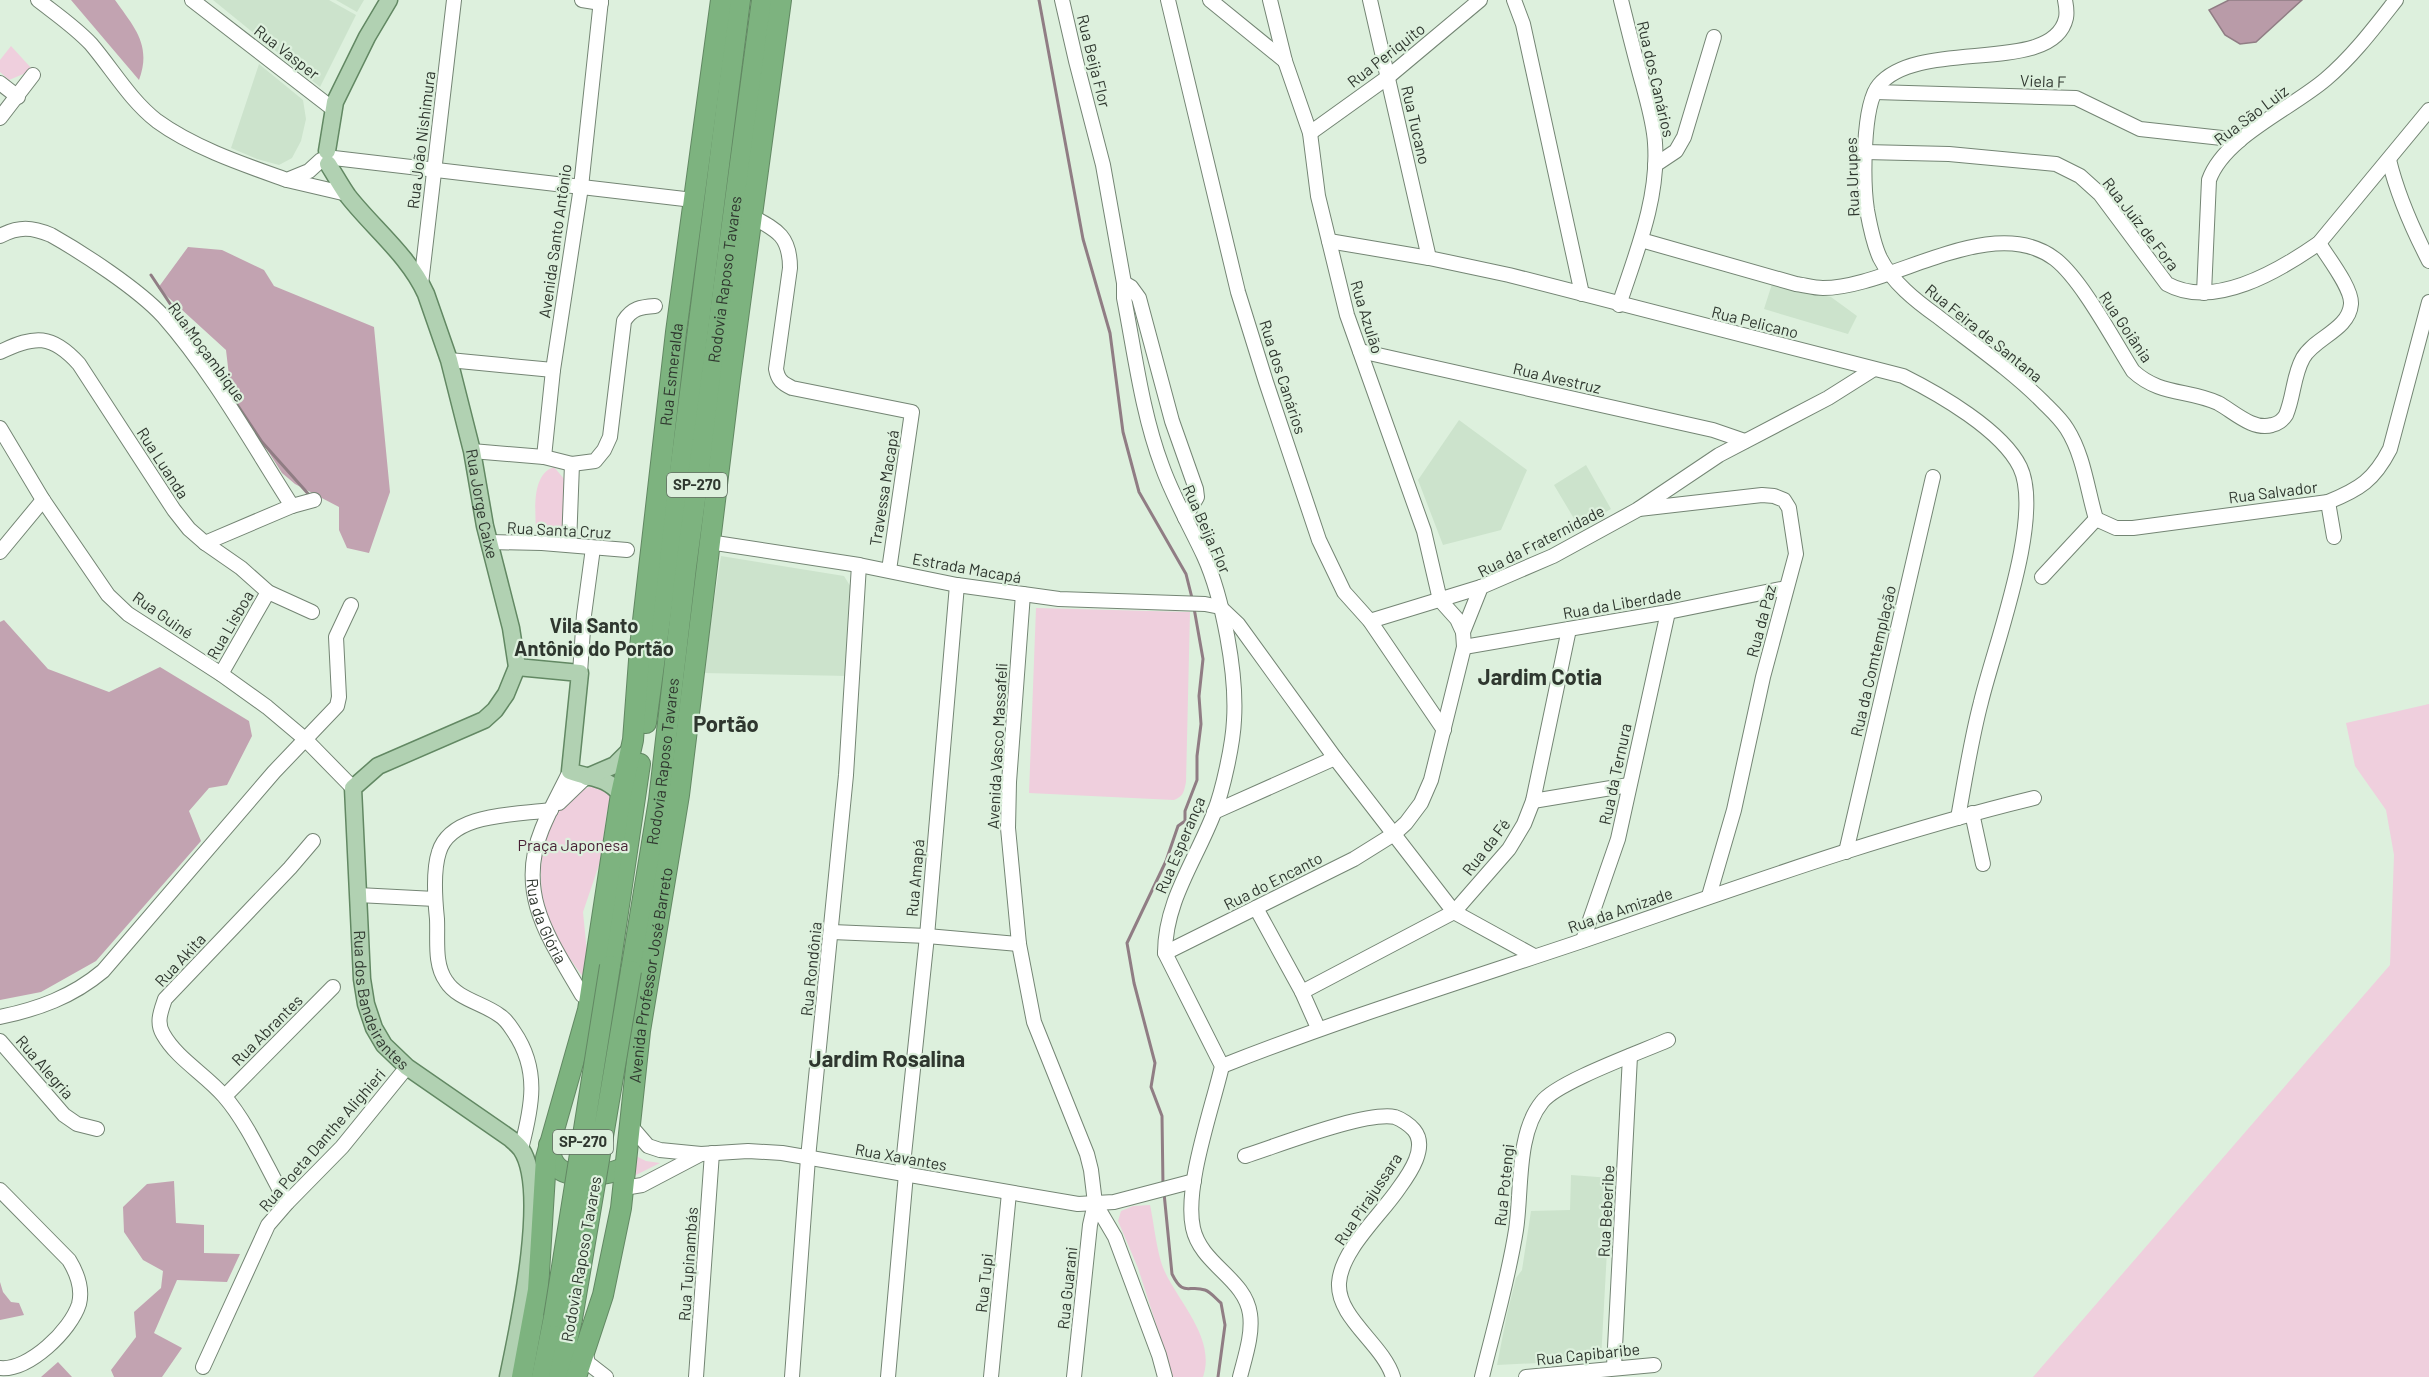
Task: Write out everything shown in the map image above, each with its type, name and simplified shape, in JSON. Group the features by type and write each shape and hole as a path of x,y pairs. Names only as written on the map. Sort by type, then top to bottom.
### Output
{"highway":[{"name":"Rua Esmeralda","path":"630,750 676,332 721,0"},
{"name":"Rodovia Raposo Tavares","path":"559,1377 563,1318 610,966 674,521 740,0"},
{"name":"Rodovia Raposo Tavares","path":"542,1377 563,1318 631,970 659,800 686,567 762,0"},
{"name":"Avenida Professor José Barreto","path":"576,1377 612,1257 624,1188 628,1124 640,1031 679,795 709,542 781,0"},
{"path":"676,332 705,202 722,143"},
{"path":"522,1377 538,1290 549,1145 585,1003 630,750"},
{"path":"549,1145 555,1164 566,1172 583,1175 609,1174 625,1167"},
{"path":"544,1189 565,1184 624,1188"},
{"path":"601,1187 621,1208"}],"main road":[{"path":"328,158 334,102 367,37 389,0"},
{"name":"Rua Jorge Caixe","path":"328,158 347,194 421,284 449,360 472,451 489,542 511,628 517,667"},
{"path":"353,788 378,766 484,720 495,710 506,694 517,667 580,673 578,774"},
{"path":"578,774 615,765 630,750"},
{"path":"578,774 600,778 611,784 621,794"},
{"name":"Rua dos Bandeirantes","path":"353,788 362,979 366,1004 374,1028 384,1045 407,1067 511,1139 521,1149"},
{"path":"508,1377 531,1243 531,1188 527,1164 521,1149"}],"street":[{"path":"38,0 68,23 90,44 125,88 158,121 226,158 287,180 347,194"},
{"name":"Rua Vasper","path":"192,0 333,109"},
{"name":"Rua João Nishimura","path":"421,284 454,0"},
{"path":"582,0 601,1"},
{"name":"Rua Beija Flor","path":"1062,0 1103,165 1124,283 1124,298 1152,433 1161,465 1205,558 1220,607 1238,624 1335,758 1454,912 1534,956"},
{"name":"Rua dos Canários","path":"1168,0 1203,138 1227,249 1266,382 1330,566 1344,592 1370,621 1444,730"},
{"path":"1210,0 1285,61"},
{"name":"Rua Azulão","path":"1270,0 1285,61 1310,133 1318,196 1347,315 1424,531 1440,600 1457,619 1463,632"},
{"name":"Rua Tucano","path":"1370,0 1428,258"},
{"name":"Rua Periquito","path":"1310,133 1388,77 1480,0"},
{"path":"1514,0 1523,24 1582,294"},
{"name":"Rua dos Canários","path":"1619,304 1641,240 1653,188 1655,165 1655,142 1651,115 1621,0"},
{"path":"1875,92 1890,75 1913,64 1953,57 2007,53 2048,43 2059,33 2066,17 2065,0"},
{"name":"Rua São Luiz","path":"2204,293 2209,180 2214,166 2240,140 2326,79 2355,51 2396,0"},
{"name":"Avenida Santo Antônio","path":"544,457 553,370 581,187 601,1"},
{"path":"1655,165 1676,151 1684,137 1714,37"},
{"path":"0,118 33,75"},
{"path":"0,83 18,97"},
{"name":"Viela F","path":"1875,92 2076,98 2140,129 2240,140"},
{"name":"Rua Urupes","path":"1875,92 1870,106 1865,152 1867,207 1872,235 1889,272"},
{"name":"Rua Juíz de Fora","path":"1865,152 1949,154 2056,164 2080,176 2100,194 2167,284 2179,290 2204,293 2244,285 2301,256 2319,243 2429,110"},
{"path":"287,180 309,171 328,158 435,168 693,200"},
{"path":"2389,160 2397,193 2410,226 2429,261"},
{"name":"Travessa Macapá","path":"751,216 773,228 787,243 790,253 776,369 782,383 792,388 912,412 889,570"},
{"name":"Rua Moçambique","path":"0,236 24,227 38,229 51,235 143,297 162,315 201,365 292,506"},
{"path":"1641,240 1796,284 1822,288 1849,285 1889,272"},
{"name":"Rua Pelicano","path":"1329,241 1428,258 1582,294 1903,376 1954,405 1984,428 2010,452 2020,468 2025,485 2026,507 2021,553 2012,592 1990,663 1974,727 1965,816"},
{"name":"Rua Goiânia","path":"1889,272 1967,248 2010,244 2033,247 2055,259 2073,277 2133,372 2144,381 2162,389 2203,398 2258,425 2270,426 2280,422 2286,415 2297,369 2305,354 2340,325 2348,314 2351,303 2348,291 2319,243"},
{"name":"Rua Feira de Santana","path":"1889,272 1915,300 2022,382 2066,427 2079,451 2096,519"},
{"path":"1124,283 1131,286 1139,298 1172,421 1196,489 1197,497 1185,518"},
{"name":"Rua Salvador","path":"2096,519 2116,528 2133,528 2328,502 2353,492 2369,481 2381,468 2395,433 2429,302"},
{"path":"472,451 544,457 572,464 595,461 604,450 610,437 624,321 629,312 638,308 656,306"},
{"name":"Rua Luanda","path":"0,352 22,341 37,339 50,341 67,350 79,364 174,510 189,529 268,591 312,612"},
{"name":"Rua Avestruz","path":"1360,351 1713,430 1745,441"},
{"path":"449,360 553,370"},
{"name":"Rua da Fraternidade","path":"1394,834 1406,823 1421,803 1431,780 1464,647 1463,632 1481,587 1553,556 1637,510 1719,455 1828,398 1874,369"},
{"name":"Rua Guiné","path":"0,428 43,500 108,595 122,608 267,707 305,739 353,788"},
{"path":"1713,430 1721,447 1719,455"},
{"path":"569,545 572,464"},
{"name":"Rua da Comtemplação","path":"1846,852 1933,477"},
{"name":"Rua da Paz","path":"1637,510 1761,495 1784,500 1789,508 1796,554 1794,568 1786,588 1763,677 1734,810 1709,896"},
{"path":"0,552 43,500"},
{"path":"205,543 292,506 314,500"},
{"path":"2328,502 2334,537"},
{"path":"2042,577 2096,519"},
{"name":"Rua Santa Cruz","path":"489,542 627,550"},
{"name":"Estrada Macapá","path":"709,542 889,570 957,585 1023,594 1059,598 1185,602 1220,607"},
{"path":"580,673 592,548"},
{"name":"Rua Rondônia","path":"792,1377 808,1158 846,775 859,565"},
{"name":"Rua Amapá","path":"888,1377 957,585"},
{"path":"1370,621 1481,587"},
{"name":"Rua da Liberdade","path":"1464,647 1668,612 1786,588"},
{"name":"Rua Lisboa","path":"221,675 268,591"},
{"name":"Avenida Vasco Massafeli","path":"1023,594 1009,782 1008,828 1018,944 1034,1022 1087,1154 1095,1203 1114,1237 1165,1377"},
{"path":"0,1017 36,1009 84,987 103,971 338,703 336,637 351,605"},
{"name":"Rua Esperança","path":"1164,953 1165,934 1181,882 1215,812 1234,723 1233,669 1220,607"},
{"name":"Rua da Ternura","path":"1583,940 1618,839 1668,612"},
{"name":"Rua da Fé","path":"1302,992 1454,912 1509,849 1524,824 1533,801 1569,629"},
{"path":"1215,812 1335,758"},
{"name":"Rua da Glória","path":"578,774 542,828 537,843 532,886 536,910 545,931 585,1003"},
{"path":"1533,801 1629,785"},
{"name":"Rua da Amizade","path":"1222,1066 1318,1028 1709,896 1965,816 2034,798"},
{"path":"521,1149 530,1116 532,1085 529,1059 522,1043 501,1016 462,995 447,983 439,968 435,899 438,853 443,842 457,828 476,820 552,810"},
{"path":"1965,816 1983,864"},
{"name":"Rua do Encanto","path":"1164,953 1354,859 1394,834"},
{"name":"Rua Akita","path":"287,1203 237,1113 225,1096 171,1045 161,1032 159,1017 165,999 313,841"},
{"path":"358,895 435,899"},
{"path":"1256,908 1302,992 1318,1028"},
{"path":"832,932 927,936 1018,944"},
{"path":"1164,953 1222,1066 1194,1181 1191,1208 1197,1244 1208,1260 1239,1290 1250,1312 1251,1328 1240,1377"},
{"name":"Rua Abrantes","path":"225,1096 333,987"},
{"name":"Rua Potengi","path":"1482,1377 1515,1230 1525,1139 1533,1116 1542,1101 1558,1088 1668,1040"},
{"name":"Rua Alegria","path":"0,1041 64,1115 77,1124 97,1129"},
{"name":"Rua Beberibe","path":"1614,1367 1630,1056"},
{"name":"Rua Poeta Danthe Alighieri","path":"203,1367 268,1225 342,1148 407,1067"},
{"name":"Rua Pirajussara","path":"1245,1156 1364,1119 1395,1117 1416,1133 1419,1147 1414,1165 1350,1253 1341,1270 1339,1287 1345,1308 1380,1351 1393,1377"},
{"name":"Rua Xavantes","path":"628,1124 648,1146 660,1150 707,1154 748,1151 808,1158 1078,1204 1114,1202 1194,1181"},
{"name":"Rua Xavantes","path":"624,1188 642,1185 707,1154"},
{"name":"Rua Tupinambás","path":"696,1377 707,1154"},
{"path":"0,1190 69,1260 77,1273 80,1289 79,1303 72,1317 46,1348 33,1360 21,1365 0,1368"},
{"name":"Rua Tupi","path":"991,1377 1010,1193"},
{"name":"Rua Guarani","path":"1074,1377 1090,1226 1095,1203"},
{"path":"585,1352 588,1363 606,1377"},
{"name":"Rua Capibaribe","path":"1526,1377 1654,1365"},
{"path":"588,1377 598,1377"}],"shaded area":[{"path":"71,0 115,0 134,28 142,46 143,57 139,80"},
{"path":"213,0 329,0 356,15 320,87"},
{"path":"336,0 364,0 357,12"},
{"path":"2229,0 2302,0 2256,42 2240,44 2225,35 2209,10"},
{"path":"259,64 303,100 306,119 301,141 292,158 279,165 231,148"},
{"path":"188,247 222,250 264,270 274,286 374,327 390,492 369,553 347,548 339,530 339,507 295,484 282,473 231,393 226,350 158,288"},
{"path":"1772,284 1831,297 1857,316 1848,334 1764,309"},
{"path":"1459,420 1527,470 1501,530 1443,545 1418,480"},
{"path":"1586,465 1611,509 1579,527 1554,485"},
{"path":"721,556 844,576 852,589 849,676 703,673"},
{"path":"4,620 48,669 109,692 160,667 249,721 252,736 227,785 209,788 189,811 201,841 96,961 41,992 0,1000 0,622"},
{"path":"1571,1175 1611,1178 1601,1360 1497,1365 1516,1278 1522,1270 1531,1211 1570,1210"},
{"path":"174,1181 176,1223 204,1225 204,1253 240,1254 227,1282 177,1280 154,1333 182,1348 162,1377 114,1377 111,1370 136,1337 134,1312 161,1288 163,1271 143,1260 124,1232 123,1207 147,1184"},
{"path":"0,1282 3,1292 11,1302 19,1303 24,1315 0,1320"},
{"path":"58,1362 72,1377 41,1377"}],"green space":[{"path":"11,46 33,70 9,80 0,72 0,60"},
{"path":"554,467 565,480 564,528 553,536 536,535 535,506 538,486 546,471"},
{"path":"1036,608 1190,612 1186,782 1180,797 1174,800 1029,793"},
{"path":"2429,704 2429,1377 2033,1377 2390,965 2394,855 2386,810 2355,766 2346,723"},
{"name":"Praça Japonesa","path":"599,784 608,789 611,801 607,811 600,862 583,912 588,963 586,981 563,949 549,923 542,896 542,856 554,818 565,803 580,791"},
{"path":"632,1154 646,1161 660,1163 630,1178"},
{"path":"1150,1205 1162,1265 1201,1336 1206,1363 1203,1377 1173,1377 1138,1268 1118,1221 1121,1211 1133,1206"}],"waterway":[{"path":"1039,0 1083,239 1110,333 1123,432 1139,492 1186,574 1192,598"},
{"path":"151,275 262,442 311,497"},
{"path":"1163,1186 1162,1116 1151,1087 1155,1063 1134,983 1127,943 1166,861 1178,826 1185,821 1185,811 1197,780 1201,724 1199,696 1203,659 1194,608"},
{"path":"1164,1193 1172,1274 1183,1288 1205,1290 1221,1303 1225,1325 1218,1377"}],"district":[{"name":"Vila Santo Antônio do Portão","path":"594,638"},
{"name":"Jardim Cotia","path":"1540,677"},
{"name":"Portão","path":"726,724"},
{"name":"Jardim Rosalina","path":"887,1059"}]}
